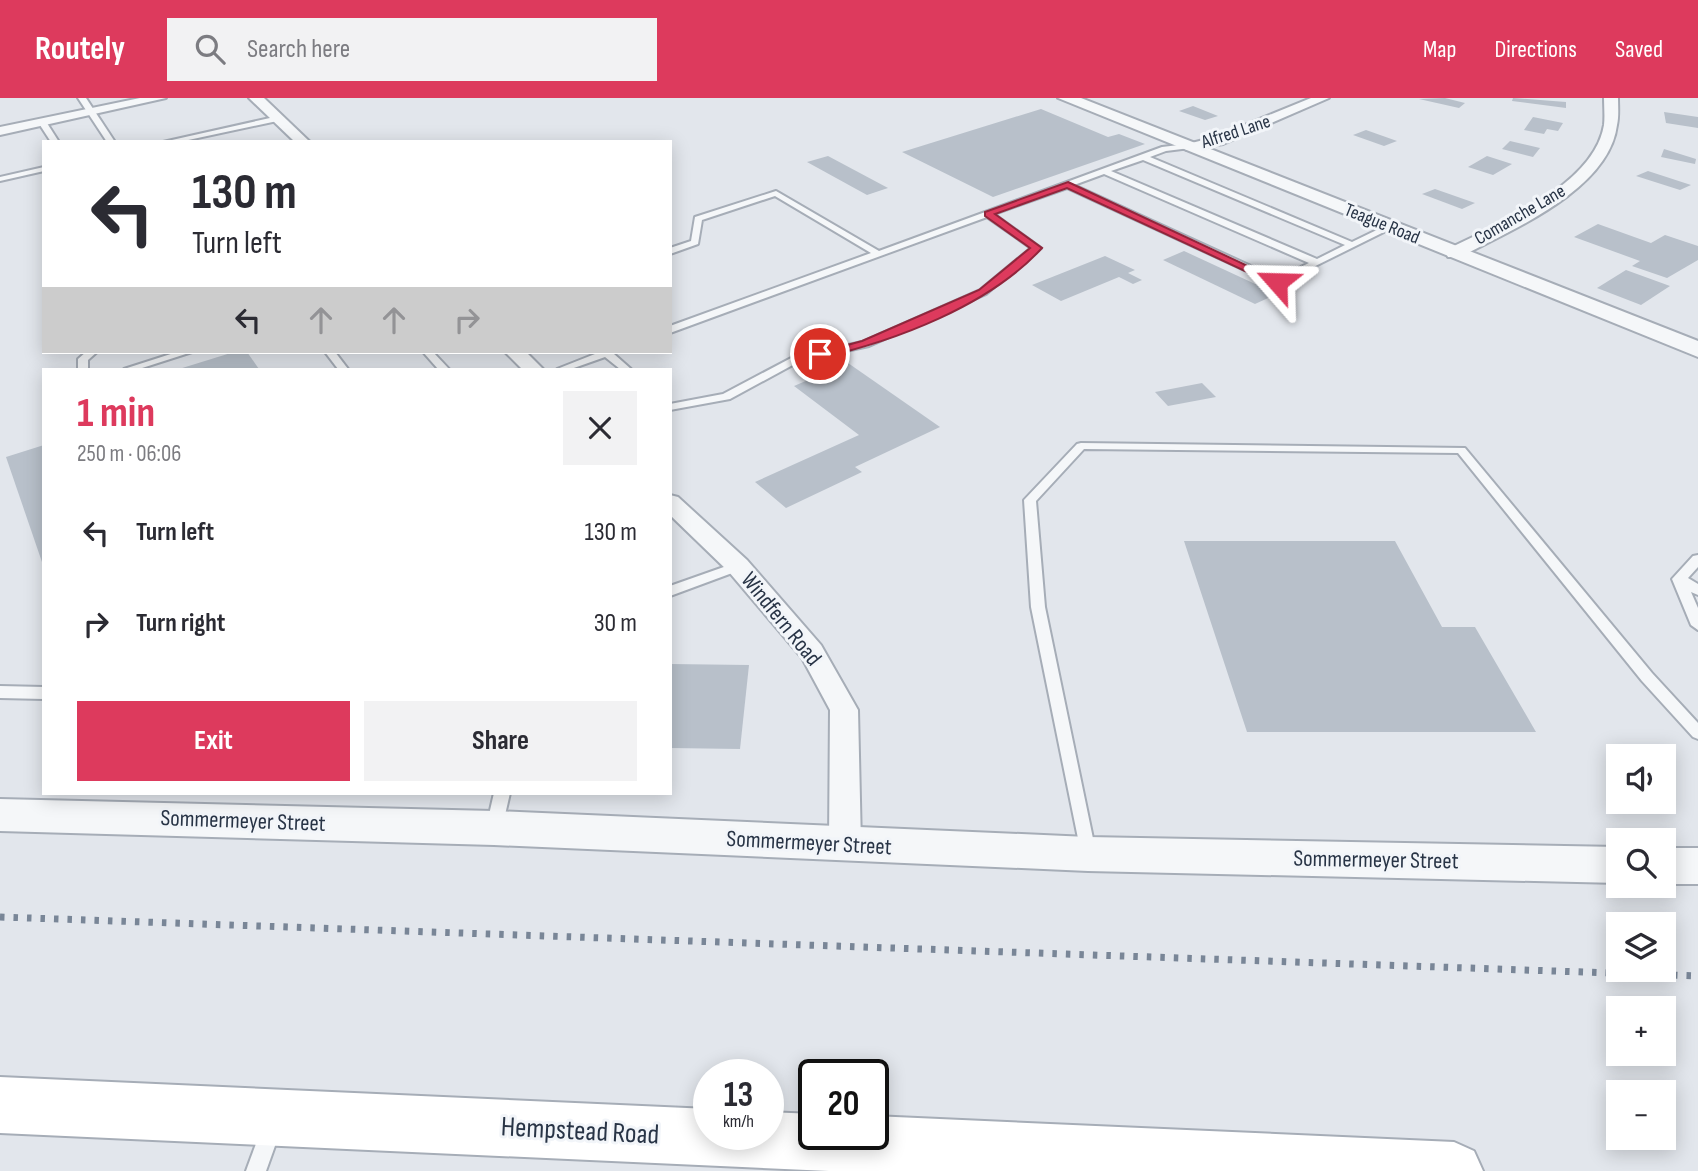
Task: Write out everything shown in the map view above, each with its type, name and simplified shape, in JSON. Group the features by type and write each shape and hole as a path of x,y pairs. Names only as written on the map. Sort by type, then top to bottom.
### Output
{"main road":[{"name":"Hempstead Road","path":"0,1105 276,1116 912,1159 1454,1171"}],"street":[{"path":"0,131 159,98"},
{"path":"256,98 301,140"},
{"name":"Teague Road","path":"1066,98 1698,350"},
{"name":"Alfred Lane","path":"1187,146 1218,141 1322,98"},
{"name":"Comanche Lane","path":"1454,253 1540,206 1593,165 1611,132 1611,98"},
{"path":"517,354 532,368"},
{"name":"Windfern Road","path":"672,504 738,566 812,652 844,710 845,845"},
{"name":"Sommermeyer Street","path":"0,815 498,810 845,845 1088,854 1606,865"},
{"path":"1676,866 1698,866"}],"lane":[{"path":"82,98 110,140"},
{"path":"176,140 279,118"},
{"path":"42,122 54,140"},
{"path":"672,329 1165,149 1187,146"},
{"path":"1143,158 1352,245"},
{"path":"0,179 42,169"},
{"path":"1104,172 1318,263"},
{"path":"1068,185 1277,282 1390,227"},
{"path":"672,250 695,242 698,219 776,193 878,254"},
{"path":"672,407 726,397 797,359 865,344 983,292 1037,248 988,214"},
{"path":"132,368 180,354"},
{"path":"430,354 443,368"},
{"path":"565,368 603,354"},
{"path":"610,354 625,368"},
{"path":"1088,854 1038,607 1030,500 1080,446 1461,450 1647,677 1698,733"},
{"path":"1679,579 1698,559"},
{"path":"672,590 738,566"},
{"path":"1679,579 1698,590"},
{"path":"1679,579 1698,625"},
{"path":"0,692 42,693"},
{"path":"256,1171 276,1116"}],"building":[{"path":"1445,98 1465,103 1459,108 1419,99"},
{"path":"1513,98 1566,102 1566,108 1512,101"},
{"path":"1193,106 1218,116 1205,120 1179,111"},
{"path":"1041,109 1108,137 1119,134 1145,144 993,197 902,152"},
{"path":"1664,112 1698,117 1698,128 1666,123"},
{"path":"1533,117 1563,123 1558,131 1547,129 1544,134 1524,130"},
{"path":"1366,130 1397,141 1384,146 1353,135"},
{"path":"1510,141 1540,148 1533,157 1502,149"},
{"path":"1664,149 1696,159 1695,164 1661,157"},
{"path":"828,156 888,188 867,195 807,162"},
{"path":"1487,156 1512,164 1493,175 1468,167"},
{"path":"1648,171 1691,185 1680,190 1636,176"},
{"path":"1435,189 1475,203 1462,209 1422,194"},
{"path":"1598,224 1651,243 1665,235 1698,246 1698,260 1667,278 1632,266 1640,261 1574,237"},
{"path":"1184,251 1277,294 1255,304 1163,260"},
{"path":"1105,256 1135,270 1128,273 1142,280 1133,284 1119,277 1061,301 1032,285"},
{"path":"1626,270 1670,286 1641,305 1597,288"},
{"path":"228,354 248,354 258,368 182,368"},
{"path":"848,363 940,427 855,467 862,472 786,508 755,482 859,435 794,386"},
{"path":"1202,383 1216,397 1168,406 1155,392"},
{"path":"42,446 42,562 6,457"},
{"path":"1184,541 1395,541 1442,627 1475,627 1536,732 1247,732"},
{"path":"672,664 749,665 740,749 672,748"}],"railway":[{"path":"0,917 1698,976"}],"route":[{"path":"820,354 865,344 983,292 1037,248 988,214 1068,185 1277,282"}]}
